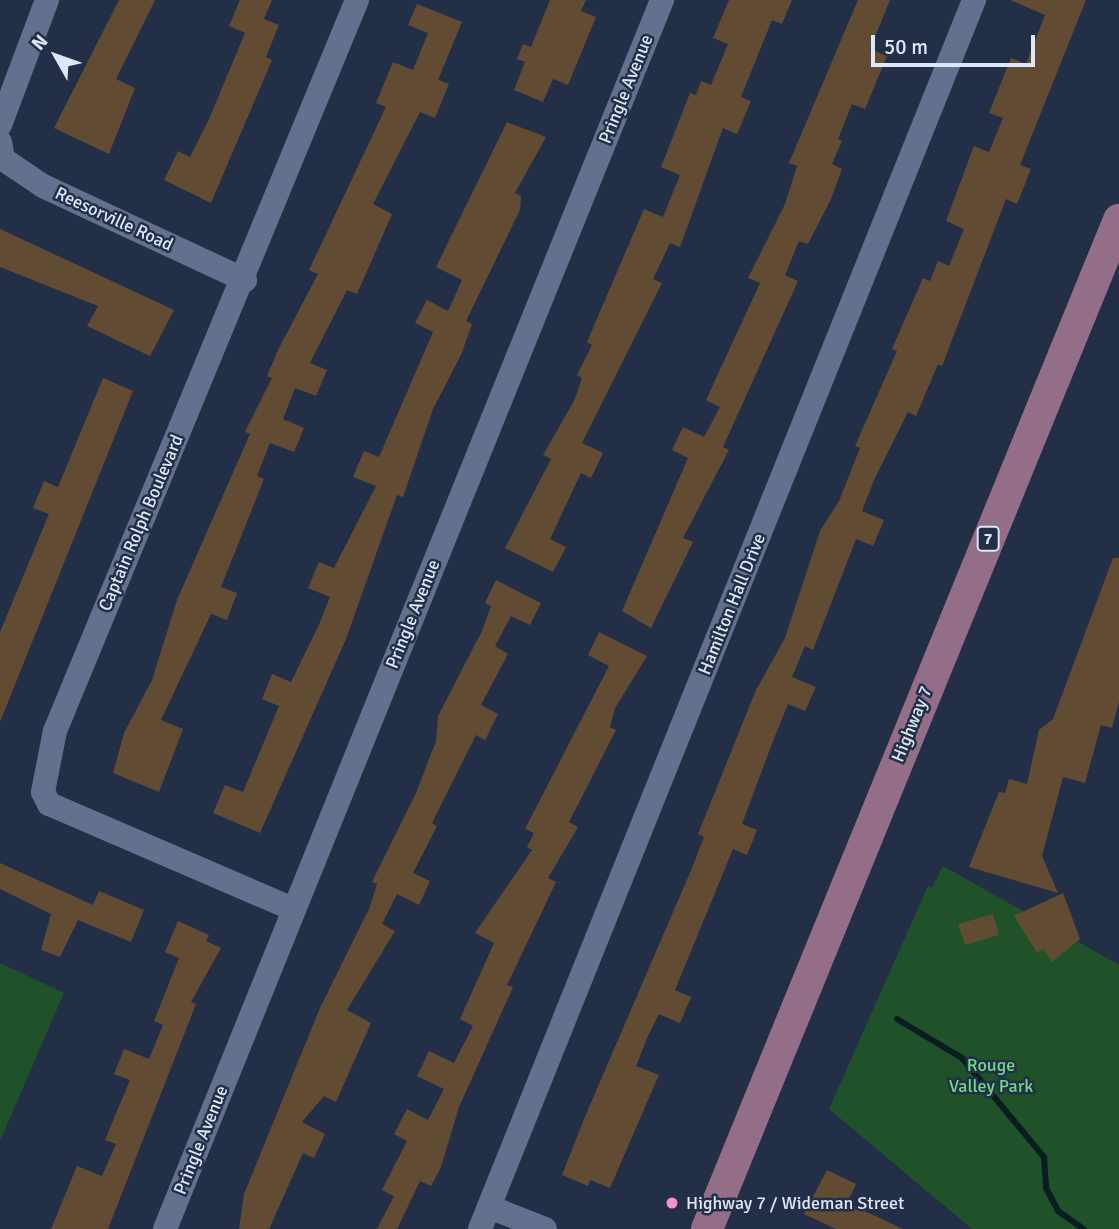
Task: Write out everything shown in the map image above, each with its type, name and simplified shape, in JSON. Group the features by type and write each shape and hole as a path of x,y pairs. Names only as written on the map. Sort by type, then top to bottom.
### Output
{"main road":[{"name":"Highway 7","path":"707,1229 1119,220"}],"street":[{"path":"0,125 47,0"},
{"name":"Captain Rolph Boulevard","path":"293,908 49,804 43,792 55,730 245,280 357,0"},
{"name":"Pringle Avenue","path":"166,1229 293,908 662,0"},
{"name":"Hamilton Hall Drive","path":"484,1218 974,0"},
{"name":"Reesorville Road","path":"0,142 2,159 43,186 245,280"},
{"path":"484,1218 545,1229"}],"green space":[{"name":"Rouge Valley Park","path":"943,866 1119,965 1119,1229 972,1229 829,1109 928,886 932,888"},
{"path":"0,963 64,993 0,1141"}],"building":[{"path":"119,0 155,0 116,79 135,88 109,154 54,128"},
{"path":"240,0 272,0 264,19 279,25 266,57 272,60 211,203 164,180 178,151 190,157 209,119 245,33 229,26"},
{"path":"550,0 586,0 581,11 596,17 568,85 553,79 543,102 514,90 525,62 517,59 523,44 531,47"},
{"path":"729,0 792,0 782,24 772,20 741,97 751,101 737,134 723,128 680,247 670,243 653,279 662,283 582,443 603,453 591,478 581,473 550,539 566,547 553,572 505,548 551,459 543,455 574,401 582,378 577,375 592,345 587,342 644,209 663,217 680,175 661,167 690,93 696,95 701,81 711,85 728,44 713,38"},
{"path":"858,0 890,0 870,49 887,56 865,109 852,104 838,139 842,141 832,164 842,169 831,199 808,244 799,241 785,275 798,281 723,447 729,450 683,538 693,542 651,628 622,611 688,458 672,450 683,427 704,437 720,407 706,400 760,283 748,278 785,204 797,166 789,163"},
{"path":"1010,0 1086,0 1020,165 1031,169 1017,204 1006,199 942,366 938,364 916,416 908,412 874,480 862,511 884,520 873,546 856,539 813,650 805,646 792,677 816,687 805,711 788,704 773,741 742,824 757,830 747,855 733,849 675,990 691,997 680,1023 659,1014 648,1036 636,1066 659,1075 610,1188 590,1180 588,1186 562,1175 692,868 704,837 698,834 756,690 785,638 820,531 839,501 860,448 855,446 897,351 892,349 923,278 930,281 938,261 949,266 964,229 946,221 974,146 989,152 1003,118 989,113 1011,58 1026,64 1045,15"},
{"path":"417,4 462,22 438,80 449,84 435,118 420,112 373,204 392,214 357,294 347,290 310,363 327,370 316,396 295,388 283,419 304,428 294,452 270,443 257,476 264,479 221,587 237,593 227,620 211,614 161,720 183,729 159,792 113,773 124,733 152,680 177,600 250,434 245,432 272,378 267,376 318,274 309,270 386,107 376,103 393,62 413,70 428,33 408,25"},
{"path":"507,122 546,137 515,193 521,196 520,210 466,321 472,324 461,355 433,409 403,497 397,495 346,639 260,833 213,813 225,785 243,792 279,706 262,699 272,674 291,682 318,627 330,597 308,588 319,562 334,568 376,486 353,477 364,451 379,457 433,332 415,323 427,300 448,311 462,280 436,267"},
{"path":"0,229 174,310 150,356 87,326 98,306 0,267"},
{"path":"103,378 133,391 0,722 0,632 49,514 33,508 44,481 58,487"},
{"path":"1113,558 1119,558 1119,702 1112,728 1101,725 1085,783 1063,777 1042,856 1058,893 969,867 999,792 1005,793 1009,779 1027,784 1039,730 1053,719"},
{"path":"496,580 541,603 530,625 511,616 495,646 508,654 481,705 498,714 485,740 476,735 432,823 437,826 413,873 430,881 419,905 397,894 382,924 395,931 347,1010 371,1023 336,1102 324,1096 302,1122 325,1134 314,1158 303,1153 269,1229 239,1229 244,1194 320,1008 369,909 377,884 372,882 416,793 436,741 438,716 482,631 491,606 485,603"},
{"path":"599,632 647,656 615,708 610,727 616,730 569,822 578,827 548,878 556,882 507,985 513,987 459,1107 441,1167 431,1186 420,1181 397,1229 377,1229 394,1196 382,1190 407,1141 394,1134 407,1109 428,1120 444,1089 417,1076 429,1051 454,1063 473,1026 460,1019 494,943 475,933 532,850 527,847 534,833 525,829 609,666 588,655"},
{"path":"0,863 93,905 99,891 144,910 131,942 78,920 60,957 41,950 51,914 0,889"},
{"path":"1063,893 1080,939 1052,962 1043,949 1037,953 1014,916"},
{"path":"993,914 999,935 965,945 958,924"},
{"path":"178,921 209,935 206,941 221,948 191,1002 196,1004 108,1229 51,1229 77,1166 102,1176 116,1144 105,1140 130,1080 114,1074 124,1049 149,1059 163,1025 154,1021 179,958 165,952"},
{"path":"827,1170 856,1184 847,1203 903,1229 836,1229 804,1214"}],"waterway":[{"path":"897,1019 962,1058 1044,1157 1046,1188 1058,1211 1084,1229"}],"place":[{"name":"Highway 7 / Wideman Street","path":"672,1203"}]}
